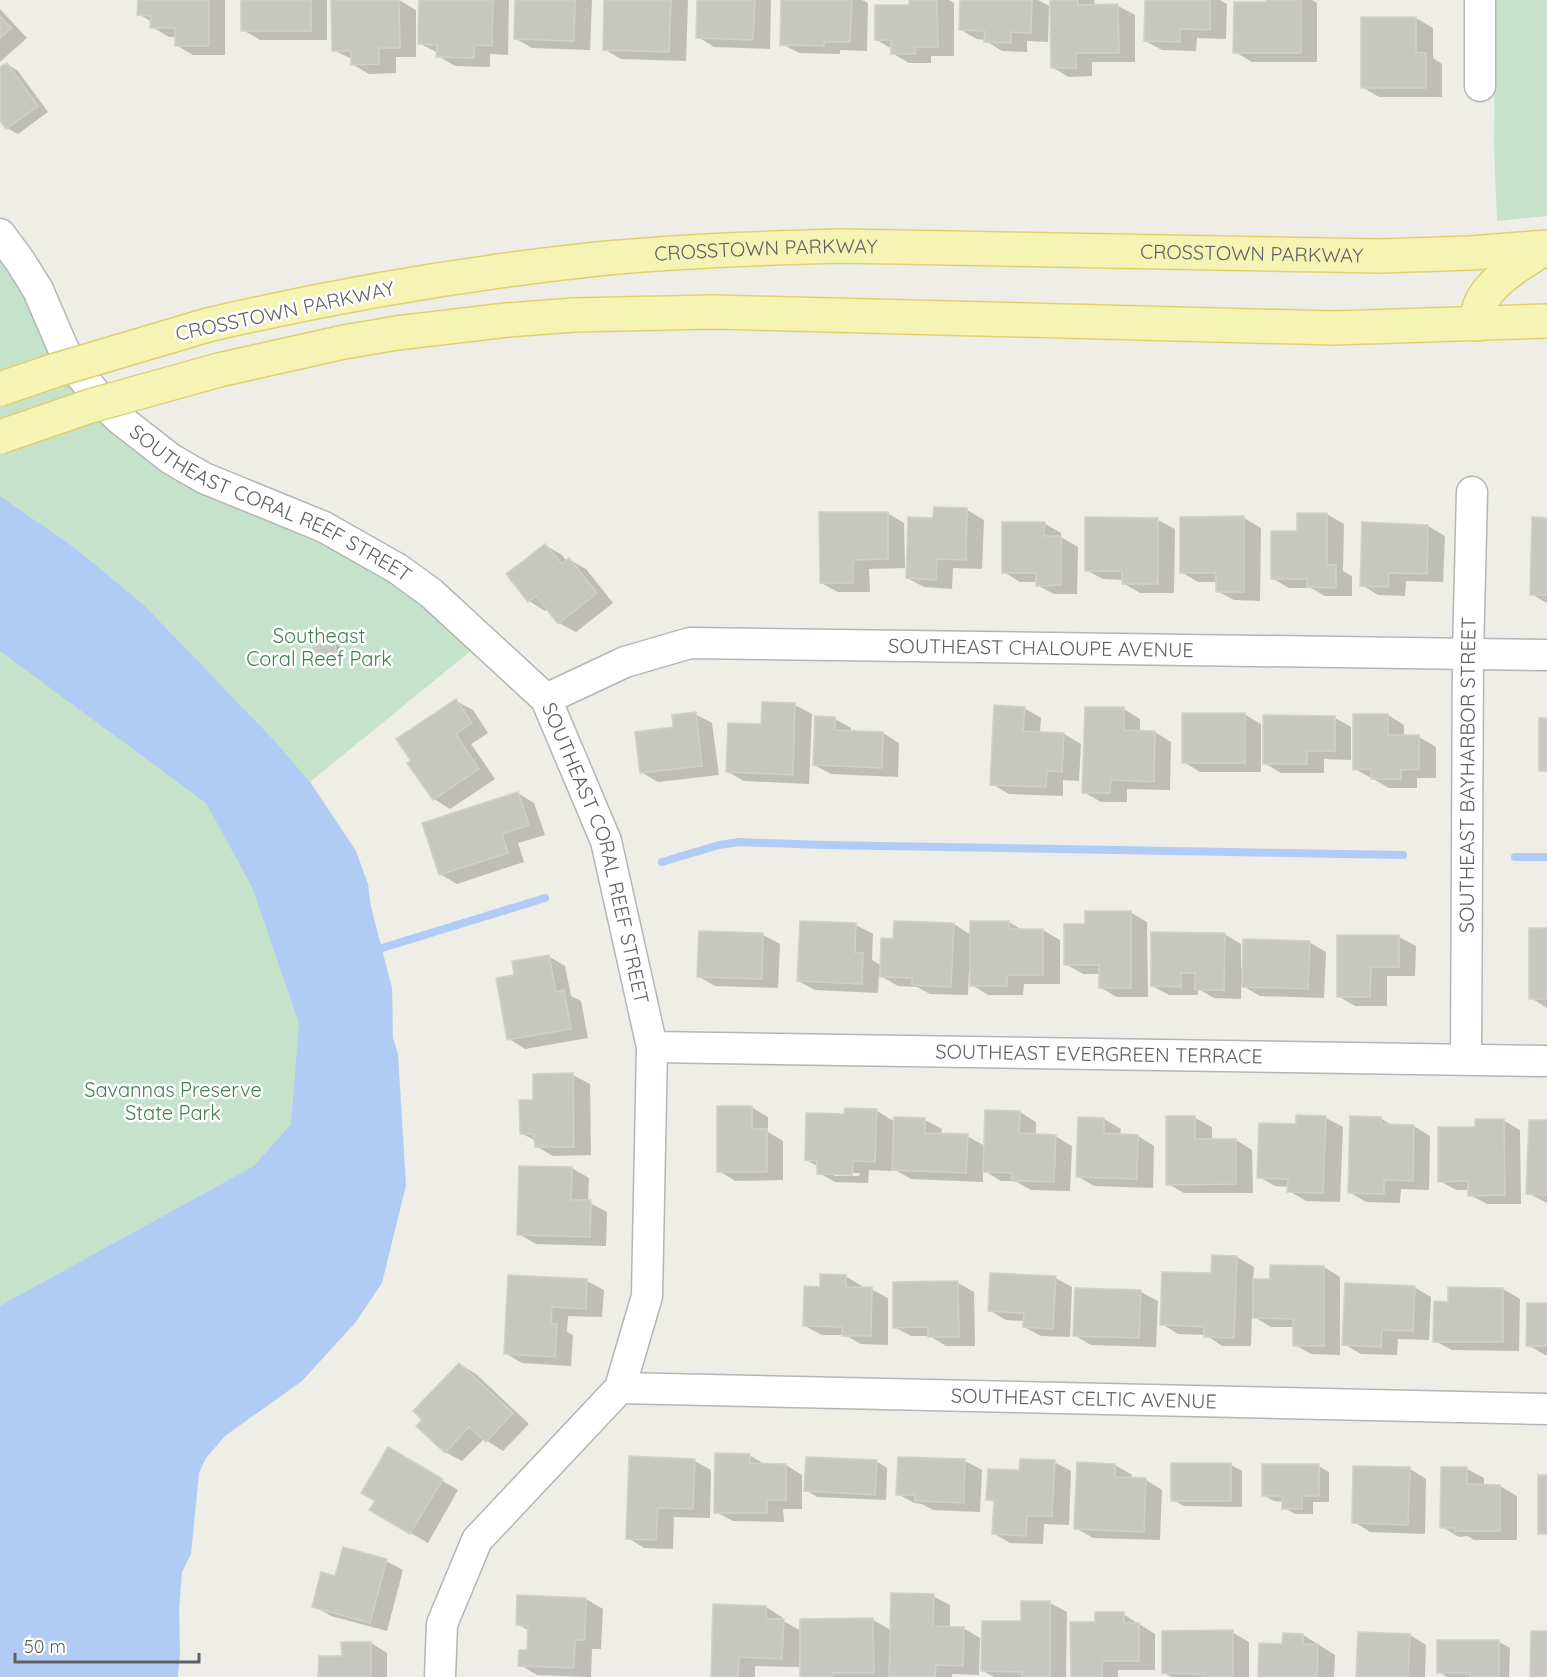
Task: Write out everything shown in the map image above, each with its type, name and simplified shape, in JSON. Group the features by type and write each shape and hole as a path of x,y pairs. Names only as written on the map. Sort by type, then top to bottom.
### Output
{"main road":[{"name":"CROSSTOWN PARKWAY","path":"0,389 208,325 280,308 474,274 598,259 783,248 863,246 1382,256 1471,253 1547,247"},
{"path":"1477,324 1480,305 1492,287 1518,265 1547,247"},
{"path":"0,438 90,406 219,370 344,342 397,333 507,320 574,315 712,312 1334,328 1547,321"}],"street":[{"path":"1480,0 1480,86"},
{"name":"SOUTHEAST CORAL REEF STREET","path":"0,234 38,290 63,348 74,367 89,387 121,420 171,459 204,478 324,527 398,569 431,593 546,699 606,841 652,1047 647,1296 620,1388 477,1540 442,1624 441,1677"},
{"name":"SOUTHEAST BAYHARBOR STREET","path":"1466,1059 1468,653 1472,492"},
{"name":"SOUTHEAST CHALOUPE AVENUE","path":"546,699 625,662 690,643 1547,655"},
{"name":"SOUTHEAST EVERGREEN TERRACE","path":"652,1047 1547,1060"},
{"name":"SOUTHEAST CELTIC AVENUE","path":"620,1388 1547,1408"}],"green space":[{"path":"1495,0 1547,0 1547,216 1497,221 1494,145"},
{"name":"Southeast Coral Reef Park","path":"0,248 86,392 301,530 405,590 473,649 310,782 275,741 144,605 74,547 0,496"},
{"name":"Savannas Preserve State Park","path":"0,584 319,888 347,1101 0,1677"}],"water":[{"path":"0,496 74,547 144,605 275,741 310,782 356,851 368,884 371,907 392,988 393,1038 398,1054 406,1185 382,1283 355,1323 302,1381 225,1436 206,1458 199,1473 191,1554 182,1572 178,1677 0,1677 0,1306 254,1166 291,1124 299,1023 252,887 206,803 0,651"}],"building":[{"path":"138,0 209,0 209,46 175,46 175,28 150,28 151,16 137,15"},
{"path":"241,0 311,0 311,31 241,31"},
{"path":"331,0 399,0 400,48 379,48 379,64 351,65 351,51 332,51"},
{"path":"419,0 493,0 492,46 474,45 474,58 436,57 437,45 418,44"},
{"path":"515,0 575,0 574,41 514,39"},
{"path":"604,0 671,0 669,52 603,50"},
{"path":"697,0 755,0 753,40 696,38"},
{"path":"781,0 852,0 850,42 824,42 824,46 780,45"},
{"path":"909,0 937,0 938,47 915,47 915,54 891,54 891,40 875,40 875,5 909,5"},
{"path":"960,0 1032,0 1031,33 1011,32 1011,43 984,42 985,31 959,30"},
{"path":"1050,0 1078,0 1078,5 1118,4 1119,53 1076,53 1076,68 1051,68"},
{"path":"1145,0 1210,0 1210,30 1180,29 1180,42 1144,41"},
{"path":"1266,0 1301,0 1301,53 1233,53 1234,2 1266,2"},
{"path":"0,16 11,28 0,38"},
{"path":"1361,17 1416,17 1416,52 1426,53 1426,88 1361,88"},
{"path":"7,63 38,106 6,129 0,121 0,67"},
{"path":"934,507 967,508 966,560 937,559 936,580 906,578 908,517 933,518"},
{"path":"819,512 888,512 888,559 853,560 853,583 820,583"},
{"path":"1297,513 1327,513 1327,565 1336,565 1336,588 1307,587 1307,579 1271,579 1271,531 1297,531"},
{"path":"1244,516 1244,592 1216,592 1216,573 1180,573 1180,517"},
{"path":"1085,517 1158,518 1158,584 1122,584 1122,571 1085,571"},
{"path":"1532,517 1547,518 1547,595 1530,595"},
{"path":"1002,522 1045,522 1044,536 1061,536 1061,585 1036,586 1036,573 1002,573"},
{"path":"1362,522 1428,525 1427,574 1389,573 1388,587 1360,586"},
{"path":"545,544 562,564 569,558 597,593 558,624 536,596 528,602 506,574"},
{"path":"325,637 333,640 336,648 333,656 325,659 317,656 314,648 317,640"},
{"path":"456,699 472,723 456,734 479,769 433,800 407,763 411,761 396,739"},
{"path":"762,702 795,703 793,775 726,772 728,723 761,724"},
{"path":"994,705 1025,707 1023,731 1064,733 1062,772 1047,771 1046,787 990,785"},
{"path":"1085,707 1124,707 1124,730 1155,731 1154,782 1111,780 1110,793 1082,793"},
{"path":"696,712 702,766 640,773 635,732 673,727 672,715"},
{"path":"1182,713 1245,713 1245,763 1182,763"},
{"path":"1353,714 1388,714 1388,735 1419,735 1419,769 1401,770 1401,779 1371,779 1371,769 1353,770"},
{"path":"1263,715 1335,716 1335,751 1307,751 1307,764 1263,764"},
{"path":"815,716 835,717 835,730 883,732 882,768 813,765"},
{"path":"1539,718 1547,718 1547,771 1539,771"},
{"path":"518,792 529,825 502,834 508,853 439,875 422,823"},
{"path":"1085,911 1131,911 1131,988 1099,988 1099,965 1064,965 1064,924 1085,924"},
{"path":"800,921 856,923 855,953 863,953 862,984 797,981"},
{"path":"894,921 954,923 951,987 912,985 912,978 880,977 881,938 893,939"},
{"path":"970,921 1009,921 1009,929 1043,929 1043,975 1007,975 1007,986 970,986"},
{"path":"1529,928 1547,928 1547,999 1529,999"},
{"path":"699,931 763,933 762,979 697,977"},
{"path":"1151,932 1225,933 1224,990 1195,990 1195,973 1181,973 1181,987 1151,986"},
{"path":"1337,935 1399,935 1399,967 1371,967 1370,997 1337,997"},
{"path":"1243,939 1310,941 1308,989 1242,987"},
{"path":"549,955 556,992 564,990 571,1029 507,1040 496,978 514,975 512,961"},
{"path":"573,1073 574,1147 535,1147 534,1134 520,1134 519,1100 533,1100 533,1074"},
{"path":"717,1106 752,1106 752,1129 767,1129 767,1172 717,1172"},
{"path":"845,1108 877,1109 875,1162 853,1161 852,1175 817,1174 817,1161 805,1160 806,1113 844,1114"},
{"path":"985,1110 1020,1111 1019,1133 1056,1135 1054,1182 1012,1181 1012,1173 983,1172"},
{"path":"1296,1115 1326,1116 1323,1193 1287,1192 1288,1179 1257,1178 1259,1123 1296,1124"},
{"path":"1166,1116 1195,1116 1195,1139 1236,1139 1236,1184 1166,1185"},
{"path":"1350,1116 1381,1117 1381,1124 1414,1125 1413,1181 1384,1180 1384,1194 1348,1193"},
{"path":"894,1117 925,1118 925,1133 968,1134 966,1173 892,1170"},
{"path":"1078,1117 1104,1118 1104,1133 1138,1135 1137,1179 1076,1177"},
{"path":"1475,1119 1504,1119 1505,1195 1468,1196 1468,1181 1438,1182 1438,1127 1475,1127"},
{"path":"1529,1120 1547,1120 1547,1195 1526,1194"},
{"path":"519,1166 572,1167 571,1200 591,1200 590,1237 517,1235"},
{"path":"1212,1255 1237,1256 1234,1338 1204,1337 1204,1327 1160,1325 1162,1272 1211,1273"},
{"path":"1270,1265 1324,1266 1324,1346 1293,1346 1293,1319 1253,1318 1253,1279 1270,1279"},
{"path":"990,1273 1056,1276 1053,1329 1023,1327 1024,1313 988,1311"},
{"path":"820,1274 846,1275 846,1287 872,1287 871,1336 842,1336 842,1327 803,1326 804,1286 820,1287"},
{"path":"508,1275 587,1279 586,1309 552,1307 551,1324 557,1324 555,1357 504,1354"},
{"path":"958,1281 959,1337 928,1337 928,1327 893,1328 893,1282"},
{"path":"1345,1283 1415,1286 1413,1331 1382,1330 1381,1347 1342,1345"},
{"path":"1448,1287 1503,1288 1503,1342 1433,1342 1434,1301 1448,1302"},
{"path":"1075,1288 1141,1290 1139,1338 1073,1336"},
{"path":"1527,1303 1547,1303 1547,1346 1526,1346"},
{"path":"459,1363 513,1413 486,1442 469,1427 445,1453 416,1426 422,1420 413,1411"},
{"path":"388,1447 443,1479 410,1534 369,1510 375,1501 361,1493"},
{"path":"715,1453 750,1454 750,1463 786,1464 786,1500 767,1500 767,1513 714,1513"},
{"path":"629,1456 695,1459 693,1509 658,1508 656,1540 626,1539"},
{"path":"806,1457 877,1460 875,1495 804,1491"},
{"path":"898,1457 965,1459 964,1503 915,1501 915,1495 896,1495"},
{"path":"1020,1459 1055,1460 1052,1516 1027,1516 1026,1536 992,1534 994,1500 986,1500 988,1469 1019,1470"},
{"path":"1077,1462 1115,1464 1115,1477 1146,1478 1144,1532 1074,1529"},
{"path":"1171,1463 1231,1463 1231,1501 1171,1501"},
{"path":"1262,1464 1319,1464 1319,1496 1302,1496 1302,1509 1282,1509 1282,1496 1262,1496"},
{"path":"1353,1466 1410,1467 1408,1525 1352,1523"},
{"path":"1441,1467 1467,1467 1467,1484 1500,1485 1500,1531 1455,1531 1455,1528 1440,1528"},
{"path":"1538,1475 1547,1475 1547,1534 1538,1534"},
{"path":"343,1547 387,1559 370,1623 312,1607 321,1572 335,1576"},
{"path":"891,1593 934,1594 933,1626 964,1627 963,1666 936,1665 935,1677 889,1676"},
{"path":"517,1595 586,1598 585,1640 575,1640 574,1668 518,1666 519,1650 527,1650 528,1626 516,1625"},
{"path":"1021,1601 1050,1601 1050,1677 1022,1677 1022,1672 981,1671 982,1621 1021,1621"},
{"path":"713,1604 766,1606 766,1619 784,1619 782,1659 739,1657 738,1677 711,1677"},
{"path":"1095,1612 1124,1612 1124,1623 1139,1623 1139,1661 1102,1661 1102,1677 1071,1677 1070,1622 1095,1622"},
{"path":"873,1618 874,1673 833,1673 833,1677 800,1677 800,1619"},
{"path":"1233,1630 1233,1677 1162,1673 1162,1631"},
{"path":"1531,1631 1547,1631 1547,1677 1530,1677"},
{"path":"1358,1632 1410,1634 1408,1677 1356,1677"},
{"path":"1283,1633 1303,1634 1303,1644 1318,1644 1317,1677 1258,1677 1259,1643 1282,1644"},
{"path":"1437,1640 1499,1640 1499,1677 1470,1677 1470,1673 1437,1673"},
{"path":"341,1642 371,1642 371,1677 318,1677 319,1656 342,1656"}],"waterway":[{"path":"662,862 719,845 739,842 1403,855"},
{"path":"1515,857 1547,857"},
{"path":"382,948 545,898"}]}
